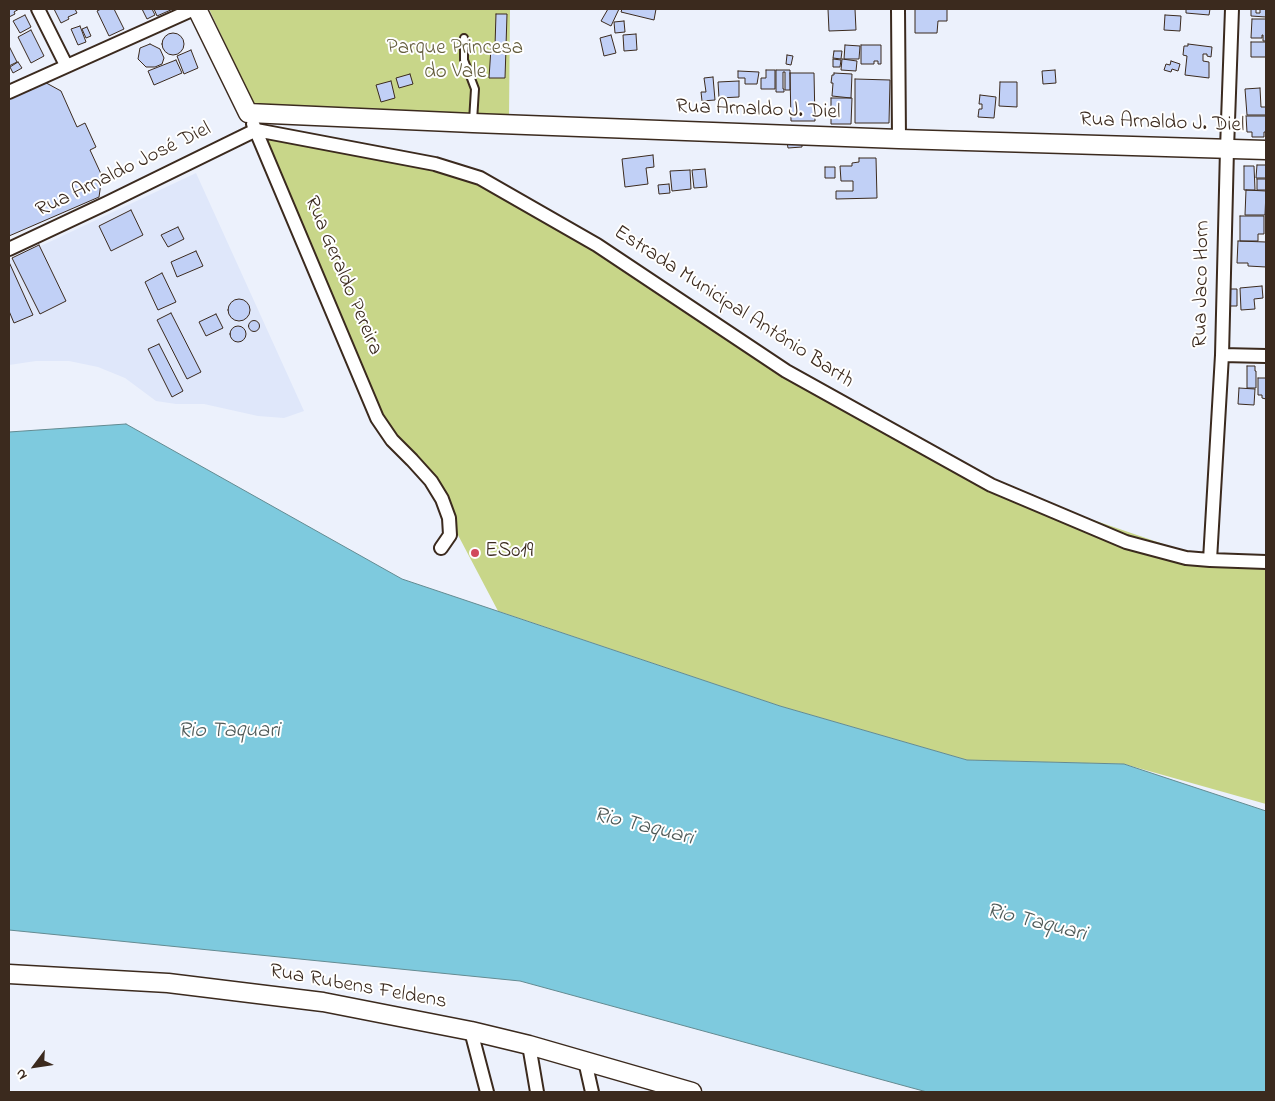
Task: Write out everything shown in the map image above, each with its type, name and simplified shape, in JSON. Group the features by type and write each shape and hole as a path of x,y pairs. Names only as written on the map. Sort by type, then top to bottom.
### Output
{"street":[{"path":"38,9 66,65"},
{"path":"9,92 66,65 196,9"},
{"name":"Rua Geraldo Pereira","path":"196,9 256,130 377,418 392,440 431,481 442,499 449,518 450,535 441,548"},
{"path":"898,9 899,138"},
{"name":"Rua Jaco Horn","path":"1210,560 1222,355 1232,9"},
{"name":"Rua Arnaldo J. Diel","path":"248,113 473,123 1266,150"},
{"name":"Rua Arnaldo José Diel","path":"9,249 256,130"},
{"name":"Estrada Municipal Antônio Barth","path":"256,130 435,164 480,178 597,245 786,371 991,485 1126,542 1186,558 1266,562"},
{"path":"1222,355 1266,356"},
{"name":"Rua Rubens Feldens","path":"9,974 168,983 324,1002 471,1031 528,1045 692,1092"},
{"path":"471,1031 487,1092"},
{"path":"528,1045 537,1092"},
{"path":"585,1061 592,1092"}],"lane":[{"path":"464,38 464,60 475,89 473,123"}],"shaded area":[{"path":"196,173 304,411 284,418 258,416 204,404 176,404 156,401 125,378 98,367 69,361 36,361 9,365 9,261"}],"green space":[{"name":"Parque Princesa do Vale","path":"209,9 510,9 509,118 256,109"},
{"path":"256,130 480,178 786,371 991,485 1210,560 1266,562 1266,804 1124,764 967,760 780,706 498,611 449,518 392,440"}],"water":[{"name":"Rio Taquari","path":"126,424 402,579 780,706 967,760 1124,764 1266,811 1266,1092 927,1092 520,981 9,930 9,432"}],"building":[{"path":"9,9 19,9 9,17"},
{"path":"54,9 75,9 77,13 61,23"},
{"path":"101,9 114,9 124,29 109,36 97,11"},
{"path":"142,9 152,9 155,15 147,19"},
{"path":"154,9 173,9 157,16"},
{"path":"608,9 619,9 611,26 601,21"},
{"path":"622,9 656,9 654,20 621,12"},
{"path":"828,9 855,9 856,30 829,31"},
{"path":"915,9 947,9 947,21 938,21 937,33 915,33"},
{"path":"1186,9 1210,9 1209,15 1186,13"},
{"path":"1251,9 1256,9 1256,13 1260,13 1260,9 1266,9 1266,17 1251,16"},
{"path":"496,14 507,14 506,46 495,46"},
{"path":"25,15 31,27 20,33 13,21"},
{"path":"1165,15 1181,16 1180,31 1164,30"},
{"path":"1252,19 1266,19 1266,41 1263,41 1263,35 1262,38 1251,38"},
{"path":"624,21 625,32 615,33 614,22"},
{"path":"80,26 86,42 78,45 71,29"},
{"path":"87,27 91,36 86,38 82,29"},
{"path":"31,30 44,56 31,63 18,37"},
{"path":"169,33 177,33 184,40 184,48 177,55 169,55 162,48 162,40"},
{"path":"636,34 637,50 624,51 623,35"},
{"path":"611,35 616,53 604,56 600,38"},
{"path":"1251,42 1266,42 1266,57 1251,57"},
{"path":"150,44 160,49 164,58 162,64 155,67 146,67 138,59 140,48"},
{"path":"1188,44 1212,47 1211,57 1203,54 1203,61 1209,62 1209,78 1185,75 1187,56 1183,55 1184,46 1188,46"},
{"path":"845,45 860,46 859,59 844,59"},
{"path":"861,45 881,45 881,64 878,64 878,61 874,61 874,64 861,64"},
{"path":"9,46 17,62 9,66"},
{"path":"491,48 506,48 505,78 489,78"},
{"path":"191,50 198,68 184,74 177,56"},
{"path":"834,51 842,51 841,59 833,58"},
{"path":"787,55 793,56 791,65 786,64"},
{"path":"833,59 841,60 840,67 833,67"},
{"path":"842,59 857,61 856,71 841,70"},
{"path":"176,60 182,73 154,85 148,71"},
{"path":"1171,61 1180,64 1178,71 1172,69 1171,72 1164,70 1166,64 1170,65"},
{"path":"18,62 22,68 13,73 10,67"},
{"path":"766,70 775,70 775,89 761,89 761,78 766,78"},
{"path":"776,70 790,70 790,90 785,90 785,72 783,72 784,92 776,92"},
{"path":"1055,70 1056,83 1043,84 1042,71"},
{"path":"738,71 759,72 757,84 745,84 745,78 738,78"},
{"path":"790,73 814,73 815,121 791,121"},
{"path":"834,73 852,74 851,98 832,96 833,83 831,83"},
{"path":"410,74 413,84 399,88 396,78"},
{"path":"713,77 715,100 702,101 701,92 706,92 704,78"},
{"path":"39,79 61,91 77,127 85,123 96,147 90,150 102,176 99,197 9,236 9,97"},
{"path":"855,79 890,80 889,123 855,123"},
{"path":"391,81 395,98 381,102 376,85"},
{"path":"739,81 739,97 719,98 718,82"},
{"path":"1000,82 1017,82 1017,107 999,106"},
{"path":"1260,88 1261,107 1266,107 1266,115 1247,115 1245,89"},
{"path":"980,95 996,97 994,118 978,117 979,109 982,109 982,104 979,104"},
{"path":"831,98 852,98 851,124 831,124"},
{"path":"1246,116 1266,116 1266,132 1264,132 1264,137 1252,137 1252,132 1247,132"},
{"path":"787,142 802,142 802,147 788,148"},
{"path":"653,155 654,167 646,168 648,184 625,187 622,159"},
{"path":"859,158 876,158 877,198 836,199 836,191 853,191 853,181 841,181 840,166 852,166 852,163 859,162"},
{"path":"1257,165 1266,165 1266,178 1256,178"},
{"path":"1244,166 1254,166 1255,190 1244,190"},
{"path":"825,167 835,167 835,178 825,178"},
{"path":"705,169 707,187 694,188 692,170"},
{"path":"690,170 691,189 672,191 670,171"},
{"path":"1257,179 1266,179 1266,190 1257,190"},
{"path":"669,184 670,193 659,194 658,185"},
{"path":"1246,190 1266,191 1265,215 1245,215"},
{"path":"131,210 143,235 111,251 99,226"},
{"path":"1240,216 1264,216 1264,234 1258,234 1258,241 1240,241"},
{"path":"178,227 184,239 168,247 161,235"},
{"path":"1238,241 1266,242 1266,267 1248,266 1248,263 1237,263"},
{"path":"39,245 66,301 40,314 12,258"},
{"path":"196,251 203,266 177,277 171,262"},
{"path":"9,262 33,315 14,323 9,311"},
{"path":"162,273 176,302 158,310 145,282"},
{"path":"1262,286 1263,298 1254,299 1255,309 1241,310 1240,288"},
{"path":"1227,289 1237,289 1237,306 1227,306"},
{"path":"239,299 247,302 250,310 247,318 239,321 231,318 228,310 231,302"},
{"path":"171,313 201,372 187,379 157,320"},
{"path":"216,314 223,328 206,336 199,322"},
{"path":"252,321 256,321 259,326 258,330 252,331 249,328 249,324"},
{"path":"238,326 244,328 246,334 244,340 238,342 232,340 230,334 232,328"},
{"path":"159,344 183,391 172,397 148,349"},
{"path":"1247,366 1255,366 1256,388 1247,388"},
{"path":"1258,378 1266,378 1266,399 1262,398 1262,395 1258,395"},
{"path":"1239,388 1255,389 1254,405 1238,404"}],"place":[{"name":"ES019","path":"475,553"}]}
